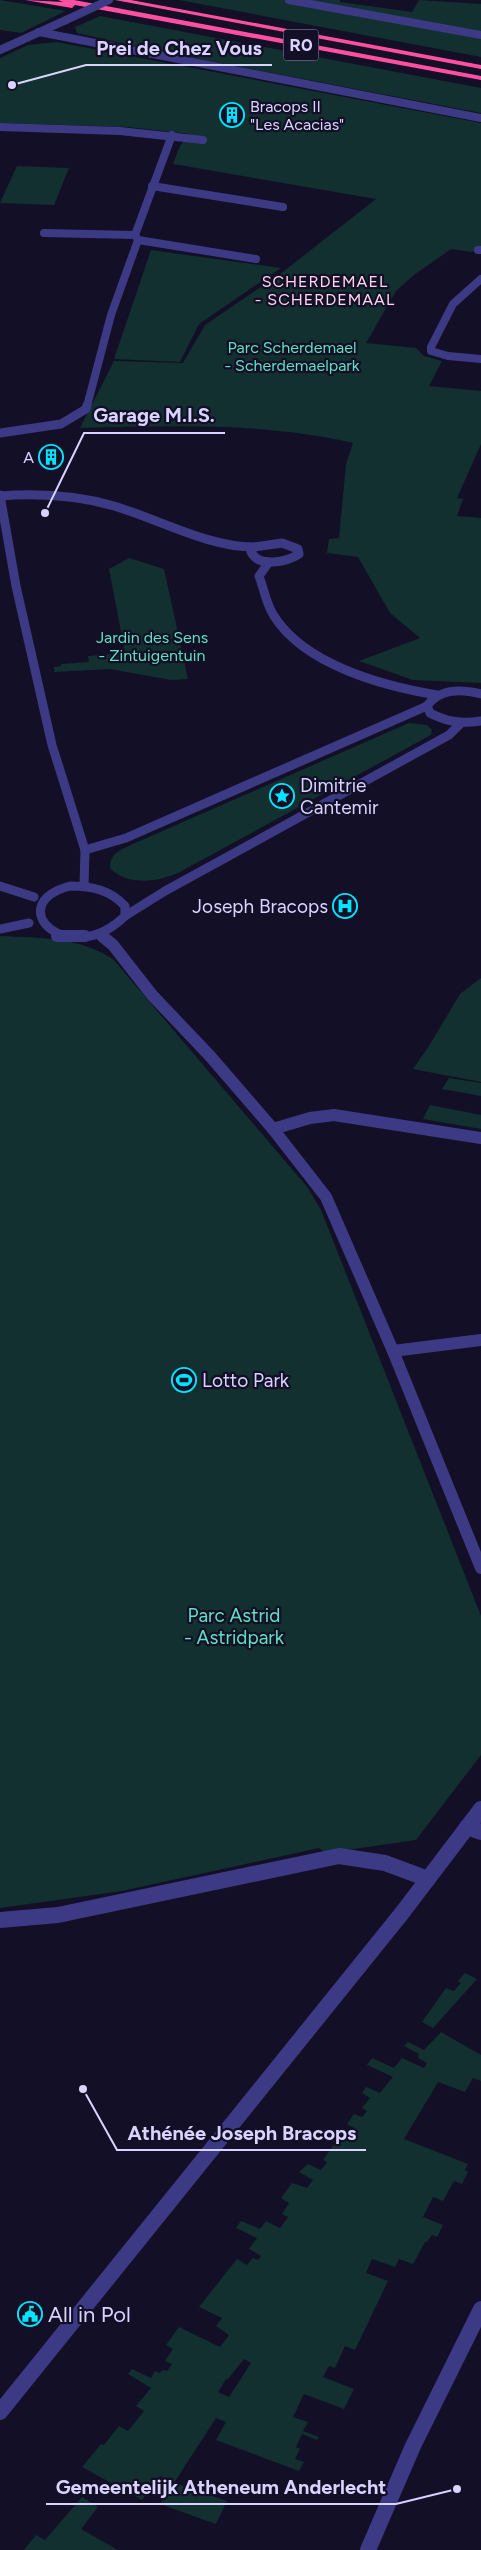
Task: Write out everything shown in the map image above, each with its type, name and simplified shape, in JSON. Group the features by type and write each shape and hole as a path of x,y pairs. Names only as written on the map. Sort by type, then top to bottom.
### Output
{"highway":[{"path":"28,0 121,11"},
{"name":"R0","path":"62,0 481,78"},
{"name":"R0","path":"119,0 481,67"}],"street":[{"path":"0,50 109,0"},
{"path":"288,0 481,35"},
{"path":"40,32 481,118"},
{"path":"0,127 120,130 202,140"},
{"path":"0,433 61,424 86,409 111,314 152,186 172,135"},
{"path":"152,186 283,207"},
{"path":"44,233 137,237 256,259"},
{"path":"481,279 453,304 431,347 431,351 439,354 481,359"},
{"path":"84,886 85,850 48,728 16,586 0,495 49,494 76,497 227,543 254,547 264,543 290,544 298,549 299,554 293,559 269,562 253,556 251,552 254,547"},
{"path":"269,562 259,576 274,618 298,642 332,662 367,677 410,691 437,695 463,691 481,694"},
{"path":"85,850 126,838 427,706 430,700 437,695"},
{"path":"427,706 430,713 438,718 461,724 481,721"},
{"path":"0,886 29,910 38,930 51,935 83,937 99,934 111,929 125,916 165,891 449,735 461,724"},
{"path":"0,929 29,910 56,888 84,886 103,890 118,896 125,906 125,916"},
{"path":"99,934 113,946 152,995 215,1062 273,1130 326,1197 393,1351 481,1568"},
{"path":"273,1130 310,1118 334,1114 481,1138"},
{"path":"393,1351 481,1340"},
{"path":"0,2412 428,1878 474,1830 481,1808"},
{"path":"0,1920 58,1915 339,1856 361,1856 428,1878"},
{"path":"368,2550 413,2446 481,2309"}],"green space":[{"path":"0,0 66,11 21,33 0,30"},
{"path":"179,0 340,0 340,2 412,12 419,0 481,4 481,57"},
{"path":"100,16 481,88 481,113 147,49 77,33 75,27"},
{"name":"Parc Scherdemael - Scherdemaelpark","path":"57,42 481,123 481,247 472,252 451,249 414,275 396,291 366,343 416,348 424,356 442,361 429,386 481,391 481,444 457,498 463,499 457,516 481,518 481,683 413,680 359,661 420,638 390,613 358,557 327,553 329,539 339,538 346,464 353,443 319,436 252,428 183,426 80,428 114,361 183,363 205,325 284,271 376,199 173,164 180,146 190,134 128,127 0,123 0,58 28,45"},
{"path":"17,166 69,168 54,205 0,203"},
{"path":"151,250 281,268 199,324 180,362 114,359"},
{"name":"Jardin des Sens - Zintuigentuin","path":"129,558 164,569 188,679 171,680 110,669 54,672 54,667 61,666 61,664 89,662 88,656 125,653 109,569"},
{"path":"409,723 427,725 432,730 431,735 178,873 161,879 142,881 125,878 110,868 114,855 126,847"},
{"name":"Parc Astrid - Astridpark","path":"0,936 44,938 73,943 86,946 113,959 308,1188 321,1210 481,1616 481,1755 416,1840 326,1853 319,1848 122,1891 0,1908"},
{"path":"481,978 481,1082 413,1069 460,994"},
{"path":"449,1078 481,1083 481,1096 442,1089"},
{"path":"430,1105 481,1115 481,1129 423,1119"},
{"path":"465,1973 477,1979 433,2028 422,2022 446,1988 454,1991 461,1983 458,1981"},
{"path":"441,2032 481,2055 481,2081 473,2078 465,2092 438,2082 404,2139 468,2164 465,2170 468,2172 462,2184 454,2181 443,2201 433,2197 423,2217 443,2225 437,2237 432,2235 425,2242 413,2264 399,2259 395,2267 372,2259 366,2273 388,2281 355,2350 345,2346 335,2368 329,2366 323,2377 354,2389 344,2409 304,2394 293,2417 308,2422 303,2431 319,2437 317,2440 302,2434 296,2447 300,2449 295,2459 304,2462 299,2471 216,2440 226,2422 216,2418 174,2483 227,2501 216,2524 160,2504 173,2484 160,2476 142,2500 82,2467 101,2444 104,2445 119,2426 128,2431 144,2411 136,2406 151,2388 128,2374 132,2369 151,2378 155,2371 159,2373 163,2370 167,2371 172,2364 165,2361 173,2349 166,2345 179,2327 220,2347 229,2335 216,2326 222,2318 199,2307 237,2259 247,2265 253,2258 258,2260 261,2256 249,2249 257,2238 236,2228 241,2221 260,2229 266,2221 280,2228 288,2217 282,2214 289,2203 281,2198 292,2183 307,2188 313,2180 299,2172 308,2164 321,2170 327,2162 323,2160 335,2143 326,2138 337,2128 349,2134 354,2128 347,2124 354,2114 362,2117 367,2111 362,2108 370,2098 362,2093 366,2087 380,2093 393,2077 367,2065 372,2058 394,2068 402,2058 424,2068 427,2063 418,2058 419,2054 404,2046 408,2042 424,2050","holes":["244,2359 251,2363 229,2397 218,2392 226,2379"]},
{"path":"82,2497 98,2507 81,2529 118,2550 24,2550 36,2535 45,2540"}],"place":[{"name":"Prei de Chez Vous","path":"12,85"},
{"name":"Bracops II \"Les Acacias\"","path":"232,115"},
{"name":"A","path":"51,457"},
{"name":"Garage M.I.S.","path":"45,513"},
{"name":"Dimitrie Cantemir","path":"282,796"},
{"name":"Joseph Bracops","path":"345,906"},
{"name":"Lotto Park","path":"184,1380"},
{"name":"Athénée Joseph Bracops","path":"83,2089"},
{"name":"All in Pol","path":"30,2314"},
{"name":"Gemeentelijk Atheneum Anderlecht","path":"457,2489"}],"district":[{"name":"SCHERDEMAEL - SCHERDEMAAL","path":"325,290"}]}
